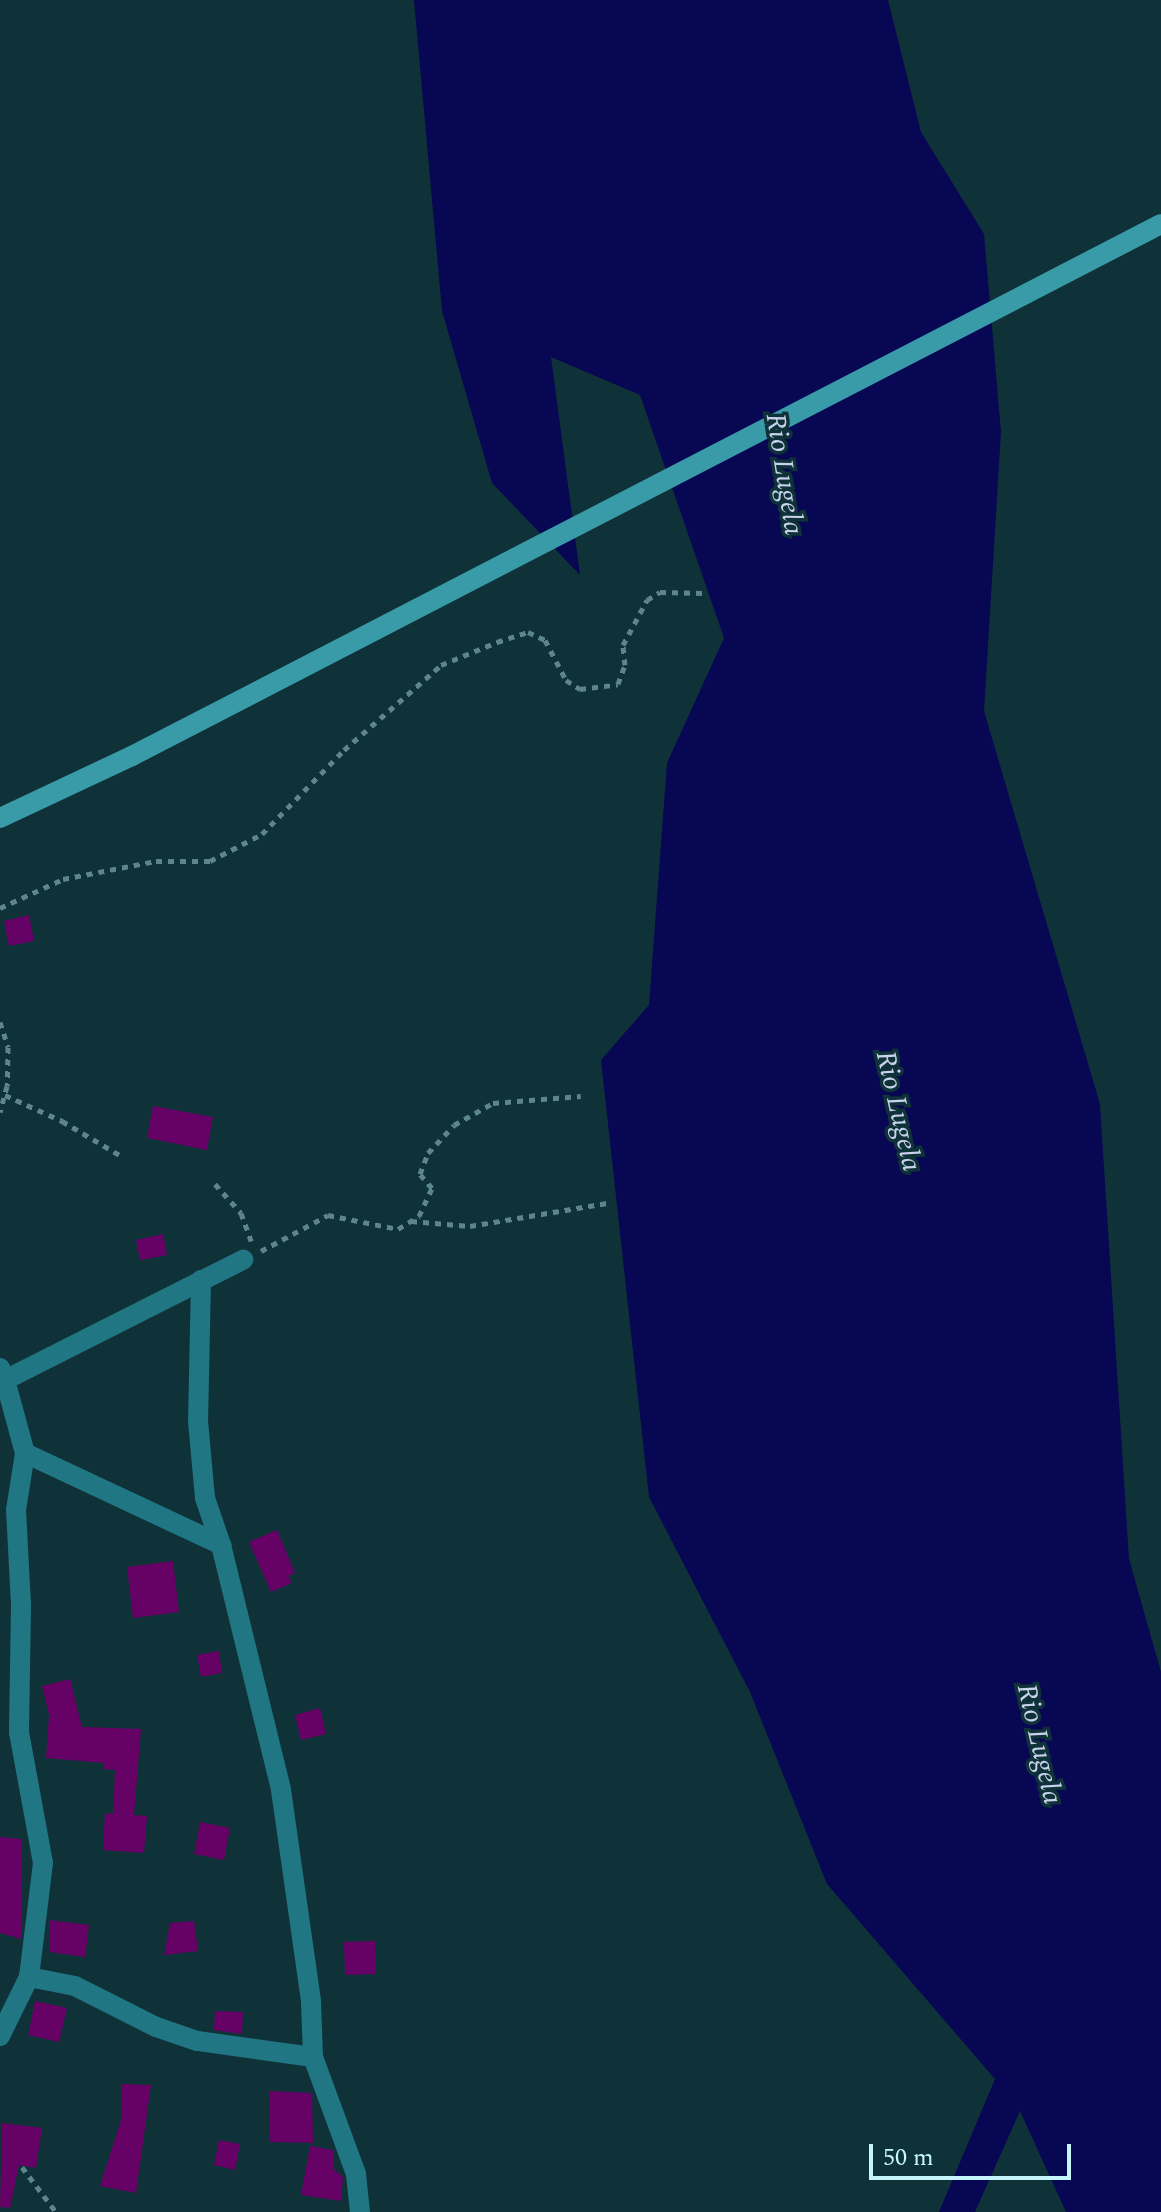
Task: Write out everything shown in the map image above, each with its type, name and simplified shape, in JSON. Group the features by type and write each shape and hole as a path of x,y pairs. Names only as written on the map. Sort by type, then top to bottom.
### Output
{"main road":[{"path":"0,818 132,756 1161,224"}],"street":[{"path":"0,2036 29,1977 43,1863 19,1732 21,1605 16,1510 25,1453 3,1374 243,1260"},
{"path":"201,1280 198,1421 205,1498 221,1545 281,1790 311,2002 313,2057 356,2174 360,2212"},
{"path":"25,1453 221,1545"},
{"path":"29,1977 75,1986 156,2027 197,2041 313,2057"}],"path":[{"path":"0,908 63,879 156,861 210,861 262,834 344,750 441,665 497,642 528,632 545,640 566,680 580,689 618,684 625,665 623,645 647,600 660,592 704,593"},
{"path":"0,1022 8,1047 5,1095 0,1112"},
{"path":"5,1095 123,1157"},
{"path":"243,1260 328,1215 357,1217 398,1229 411,1221 432,1188 420,1174 428,1153 454,1125 493,1103 581,1096"},
{"path":"215,1184 241,1213 252,1244 243,1260"},
{"path":"411,1221 470,1226 607,1203"},
{"path":"22,2167 56,2212"}],"water":[{"name":"Rio Lugela","path":"414,0 888,0 921,132 984,234 1001,432 984,711 1100,1104 1129,1559 1161,1672 1161,2212 1066,2212 1020,2111 975,2212 939,2212 995,2079 827,1884 750,1692 649,1497 601,1060 649,1005 667,763 724,638 640,395 551,357 580,575 492,483 442,311"}],"building":[{"path":"29,915 34,941 9,946 4,921"},
{"path":"153,1106 213,1117 207,1150 147,1138"},
{"path":"163,1234 167,1255 140,1260 136,1240"},
{"path":"277,1530 295,1573 288,1576 292,1583 271,1592 249,1542"},
{"path":"173,1561 179,1612 133,1618 127,1567"},
{"path":"219,1651 222,1673 201,1677 197,1655"},
{"path":"70,1679 82,1727 141,1729 134,1815 147,1816 144,1853 103,1850 105,1813 113,1814 115,1770 103,1769 104,1763 46,1758 49,1715 42,1686"},
{"path":"320,1708 326,1734 301,1740 295,1715"},
{"path":"200,1822 230,1828 224,1860 194,1854"},
{"path":"0,1837 22,1839 21,1939 0,1933"},
{"path":"49,1920 89,1925 85,1957 49,1952"},
{"path":"194,1921 198,1951 164,1955 170,1923"},
{"path":"375,1941 376,1974 345,1975 344,1942"},
{"path":"35,2001 67,2008 59,2042 28,2035"},
{"path":"215,2011 243,2012 242,2034 214,2030"},
{"path":"122,2084 151,2085 136,2193 100,2186 121,2120"},
{"path":"270,2091 312,2093 313,2143 269,2142"},
{"path":"2,2123 42,2128 36,2168 19,2165 10,2208 0,2207"},
{"path":"219,2140 240,2144 235,2170 214,2165"},
{"path":"310,2146 333,2150 333,2169 343,2177 341,2201 301,2195"}]}
